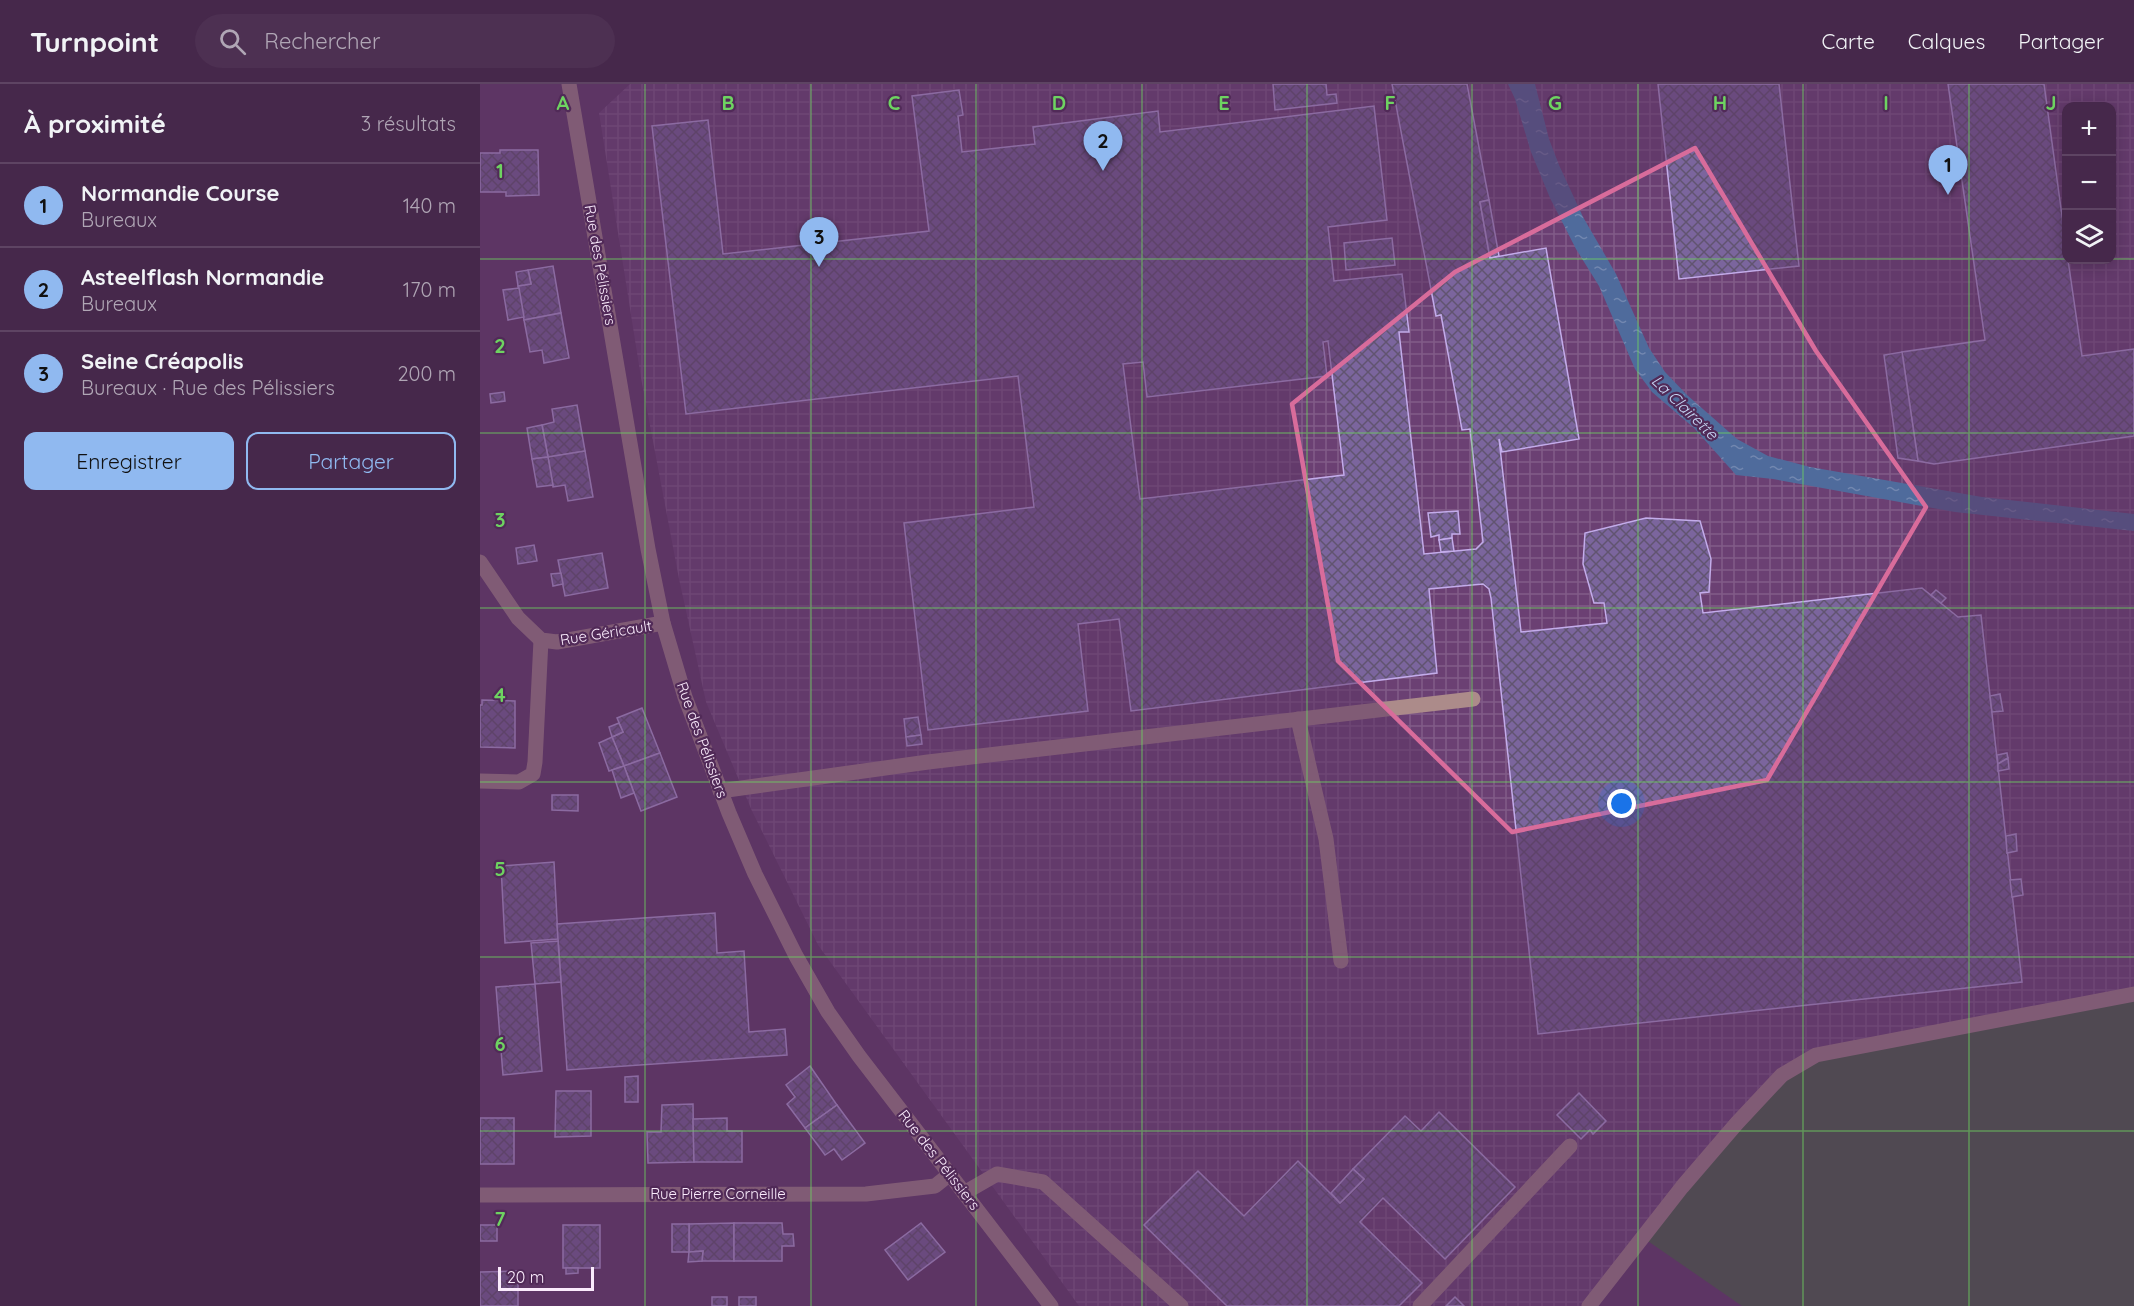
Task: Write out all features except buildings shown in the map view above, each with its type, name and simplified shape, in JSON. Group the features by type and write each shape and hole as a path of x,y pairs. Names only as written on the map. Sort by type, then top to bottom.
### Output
{"street":[{"name":"Rue des Pélissiers","path":"569,84 648,549 663,624 685,697 720,791 755,874 796,956 828,1012 859,1056 1052,1306"},
{"name":"Rue Géricault","path":"480,561 518,618 541,640 557,642 663,624"},
{"path":"480,781 519,782 533,774 541,640"},
{"path":"720,791 928,762 1473,699"},
{"path":"1298,719 1326,838 1341,961"},
{"path":"1589,1306 1682,1186 1737,1123 1782,1075 1816,1055 2134,994"},
{"path":"1420,1306 1570,1146"},
{"name":"Rue Pierre Corneille","path":"480,1195 866,1194 935,1186 950,1174"},
{"path":"964,1193 997,1174 1043,1182 1180,1306"}],"highlighted area":[{"path":"1695,148 1816,351 1926,507 1767,780 1512,832 1338,661 1292,404 1455,272"}],"shaded area":[{"path":"630,84 2134,84 2134,994 1816,1055 1589,1306 1079,1306 818,945 752,811 706,702 679,579 641,378 599,113"}],"green space":[{"path":"2134,994 2134,1306 1742,1306 1642,1237 1737,1123 1816,1055"}],"water":[{"name":"La Clairette","path":"1508,84 1535,84 1549,139 1559,165 1583,217 1616,274 1649,348 1665,372 1687,395 1737,439 1768,456 1810,467 1982,497 2134,514 2134,531 1955,512 1773,479 1736,475 1694,428 1652,392 1635,369 1599,286 1576,249 1550,198 1531,152 1515,99"}],"place":[{"name":"Asteelflash Normandie","path":"1103,171"},
{"name":"Normandie Course","path":"1948,195"},
{"name":"Seine Créapolis","path":"819,267"}]}
